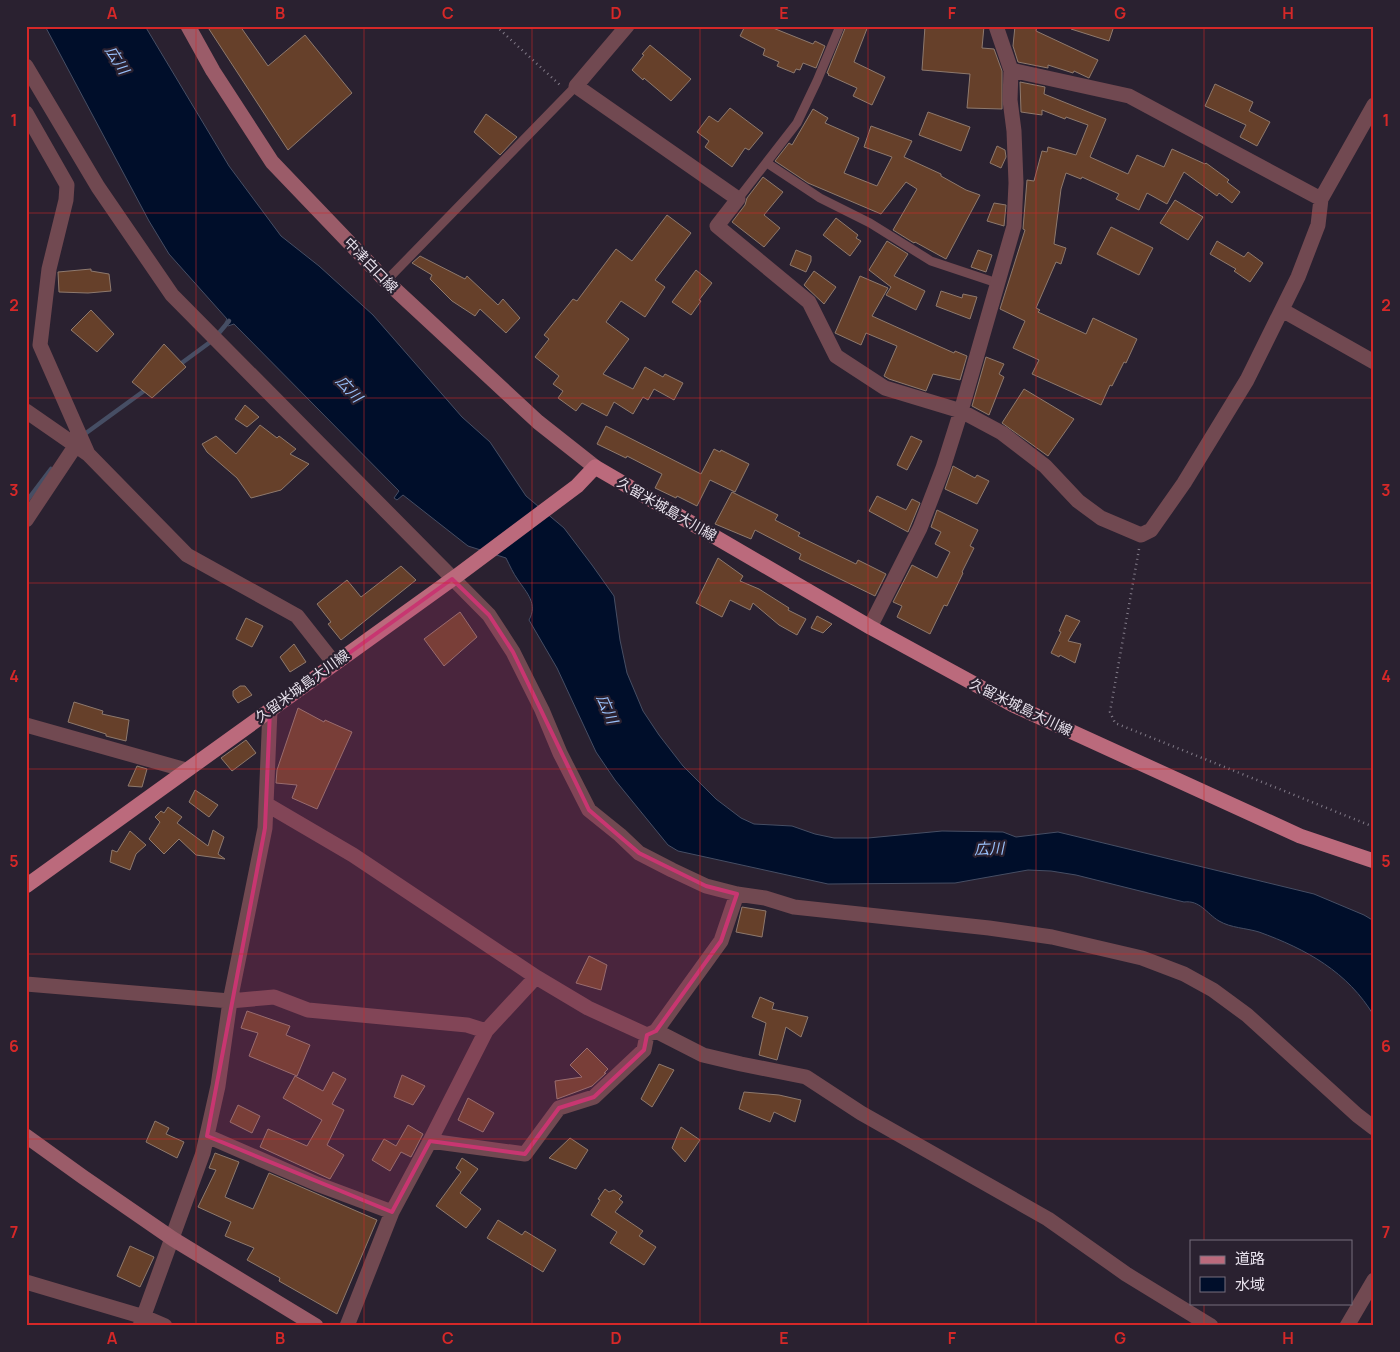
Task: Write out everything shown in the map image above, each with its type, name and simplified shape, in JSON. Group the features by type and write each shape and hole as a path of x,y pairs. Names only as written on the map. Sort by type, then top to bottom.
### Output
{"main road":[{"name":"中津白口線","path":"188,26 213,71 272,162 386,282 538,422 595,467"},
{"name":"久留米城島大川線","path":"26,886 455,577 577,486 595,467 870,627 1013,705 1300,836 1374,861"},
{"path":"26,1136 173,1239 316,1326"}],"street":[{"path":"627,26 573,90 738,199 717,226 808,302 836,356 885,388 961,411 1002,433 1045,466 1078,501 1101,518 1141,535 1151,530 1184,483 1247,380 1298,277 1318,225 1321,198 1374,105"},
{"path":"870,627 920,528 943,468 1014,226 1016,183 1014,131 1010,100 1011,70 996,26"},
{"path":"26,66 98,187 172,296 455,577 489,616 513,652 589,810 639,853 706,886 737,894 765,898 794,907 989,928 1052,937 1142,958 1184,974 1227,1000 1247,1015 1357,1115 1374,1128"},
{"path":"1011,70 1129,96 1321,198"},
{"path":"26,113 67,185 66,200 50,269 40,345 82,450"},
{"path":"1282,310 1374,362"},
{"path":"26,412 82,450 187,555 297,616 334,663"},
{"path":"26,520 82,450"},
{"path":"142,1321 203,1153 218,1086 230,1002 265,828 270,710"},
{"path":"26,725 186,770"},
{"path":"266,804 353,855 536,976 588,1008 703,1055 806,1077 861,1113 1048,1219 1126,1274 1211,1326"},
{"path":"430,1141 525,1154 559,1108 594,1096 644,1050 651,1033 722,942 737,894"},
{"path":"347,1326 392,1212 486,1031 536,976"},
{"path":"26,984 230,1002 274,997 308,1010 467,1025 486,1031"},
{"path":"207,1136 317,1184 392,1212"},
{"path":"1347,1326 1374,1280"},
{"path":"26,1282 142,1321 165,1326"}],"lane":[{"path":"738,199 796,123 821,72 840,26"},
{"path":"386,282 573,90"},
{"path":"766,163 820,198 870,223 931,260 997,283"}],"path":[{"path":"496,26 573,90"},
{"path":"1141,535 1110,712 1115,723 1374,827"}],"highlighted area":[{"path":"452,579 489,615 513,652 589,810 639,853 706,886 737,894 721,941 656,1031 647,1035 644,1050 594,1097 559,1108 525,1154 430,1141 392,1212 207,1136 265,828 270,710"}],"water":[{"name":"広川","path":"45,26 145,26 229,166 281,236 319,266 373,315 462,417 490,442 526,496 564,528 592,565 614,596 627,673 643,711 683,766 716,799 741,818 754,824 792,826 834,838 868,838 942,831 1003,832 1016,837 1058,832 1314,894 1374,921 1374,1016 1364,1000 1352,987 1339,975 1309,954 1259,932 1234,927 1219,921 1199,905 1190,902 1076,875 1051,871 1028,870 955,883 828,884 678,851 668,845 615,780 596,752 557,668 529,620 532,604 506,558 468,546 403,495 397,500 394,498 399,491 234,324 228,326 225,323 227,319 169,254 149,221"}],"building":[{"path":"207,26 240,26 268,66 305,35 352,93 288,150"},
{"path":"745,26 768,26 813,44 815,41 825,46 816,68 803,63 800,70 796,69 794,73 777,66 779,62 763,55 765,49 740,36"},
{"path":"846,26 868,26 854,62 885,77 872,105 853,96 857,88 827,73"},
{"path":"925,26 984,26 982,48 994,49 1002,71 1002,109 967,108 970,74 922,70"},
{"path":"1015,26 1037,26 1036,31 1098,60 1089,78 1074,71 1073,73 1048,65 1048,68 1018,62 1013,46"},
{"path":"1072,26 1114,26 1109,41 1071,29"},
{"path":"650,45 691,79 671,101 632,70"},
{"path":"1020,82 1045,87 1044,94 1106,119 1090,157 1128,174 1137,155 1164,167 1172,149 1206,163 1229,180 1227,182 1240,192 1232,203 1219,193 1217,196 1184,172 1167,204 1147,193 1139,210 1116,199 1119,194 1082,177 1081,179 1066,173 1061,189 1054,244 1066,248 1061,264 1056,262 1036,308 1040,310 1038,312 1086,334 1093,318 1137,339 1126,363 1124,362 1112,386 1110,385 1101,405 1032,374 1039,360 1013,348 1025,321 1000,309 1025,230 1023,229 1027,180 1034,181 1042,151 1047,152 1048,147 1076,155 1088,125 1042,110 1042,115 1021,112"},
{"path":"1215,84 1253,102 1249,111 1270,122 1257,146 1240,137 1246,125 1205,106"},
{"path":"730,108 763,133 749,150 745,148 732,167 705,147 709,141 697,132 709,116 718,122"},
{"path":"813,109 828,118 825,123 859,138 844,173 877,186 892,157 864,147 871,126 912,141 904,157 941,174 941,176 966,190 980,195 946,259 893,230 917,189 906,182 881,214 808,183 775,161 789,143 792,145"},
{"path":"928,112 970,127 961,151 919,135"},
{"path":"486,114 517,137 500,155 474,132"},
{"path":"997,146 1005,150 1006,157 1001,168 990,163"},
{"path":"763,177 783,192 764,215 780,228 764,247 732,222"},
{"path":"1175,200 1203,217 1188,240 1160,223"},
{"path":"994,203 1006,205 1004,226 987,221"},
{"path":"667,215 691,233 655,280 665,287 645,317 621,301 606,322 629,339 603,374 633,389 645,367 663,377 665,374 683,383 674,400 654,389 648,400 643,397 633,414 614,402 607,416 582,403 576,411 558,398 563,391 553,384 559,376 535,357 549,339 544,335 573,299 577,301 616,249 632,261"},
{"path":"836,218 858,235 856,238 861,241 850,256 823,235"},
{"path":"1111,227 1153,248 1139,275 1097,254"},
{"path":"887,241 908,254 894,276 925,291 916,310 886,295 891,287 869,270"},
{"path":"1217,241 1244,257 1248,252 1263,263 1250,282 1234,271 1236,269 1210,254"},
{"path":"796,250 811,256 806,272 790,265"},
{"path":"978,250 992,255 986,272 971,267"},
{"path":"420,256 465,279 467,276 498,305 503,299 520,318 506,333 480,309 475,316 452,301 430,279 432,275 412,263"},
{"path":"91,269 91,271 109,274 111,291 88,293 59,292 58,272"},
{"path":"696,270 712,283 699,300 701,301 691,315 672,302"},
{"path":"814,271 836,287 824,304 804,285"},
{"path":"860,276 888,288 872,316 954,353 955,351 967,356 960,380 933,374 926,391 889,379 884,376 897,346 866,333 861,345 835,333"},
{"path":"941,291 962,298 963,294 977,297 970,319 936,306"},
{"path":"91,310 114,334 97,352 71,330"},
{"path":"164,344 186,367 152,398 132,382"},
{"path":"986,357 1004,364 999,374 1004,377 989,415 972,406"},
{"path":"1024,389 1074,419 1048,456 1002,423"},
{"path":"245,405 259,417 247,427 235,419"},
{"path":"260,425 296,449 290,454 309,464 281,490 251,498 237,478 207,452 202,444 216,436 236,454"},
{"path":"606,426 701,474 714,449 720,452 721,450 749,464 735,492 710,480 697,506 655,488 662,474 627,456 626,458 597,444"},
{"path":"911,436 922,441 907,470 897,465"},
{"path":"953,466 975,478 977,475 989,481 977,504 945,489"},
{"path":"732,492 778,515 775,520 800,533 798,536 856,564 858,560 886,574 875,596 799,559 801,554 755,530 751,539 715,524"},
{"path":"877,496 906,510 912,499 920,503 908,532 869,511"},
{"path":"937,510 978,530 970,546 974,548 963,573 947,606 944,605 930,634 897,617 902,606 893,602 912,565 937,578 950,552 935,544 941,532 931,527"},
{"path":"718,558 743,576 740,581 759,589 789,608 788,610 806,619 797,635 779,625 753,603 750,610 730,600 722,617 696,603"},
{"path":"401,566 416,580 341,640 328,624 331,622 317,604 347,580 361,597"},
{"path":"460,612 477,637 444,666 424,639"},
{"path":"1066,615 1080,621 1068,641 1081,644 1075,663 1060,655 1059,657 1051,653 1061,632 1059,631"},
{"path":"817,616 832,624 823,633 811,628"},
{"path":"246,618 263,626 252,647 236,639"},
{"path":"294,644 306,662 290,672 280,657"},
{"path":"240,686 245,686 252,695 238,703 233,696 233,691"},
{"path":"74,702 103,711 102,714 129,720 126,741 68,722"},
{"path":"298,708 324,722 325,720 352,732 317,809 292,798 297,785 276,783 277,770"},
{"path":"246,740 256,753 232,771 221,758"},
{"path":"137,766 147,769 142,787 128,786"},
{"path":"195,790 218,805 209,817 189,802"},
{"path":"168,807 182,817 177,823 208,846 213,830 224,837 218,854 225,859 196,855 179,839 164,854 149,839 160,822 155,817 161,811 164,813"},
{"path":"130,831 146,845 136,854 130,870 110,862 112,850 117,852"},
{"path":"742,907 766,911 762,937 736,932"},
{"path":"589,956 607,965 601,990 576,983"},
{"path":"760,997 774,1003 772,1009 808,1017 801,1037 786,1027 777,1060 759,1055 766,1023 752,1017"},
{"path":"247,1011 290,1026 286,1035 310,1045 297,1076 249,1056 258,1033 241,1028"},
{"path":"587,1048 608,1069 604,1073 606,1073 592,1086 557,1099 555,1081 582,1077 570,1065"},
{"path":"659,1064 674,1070 652,1107 641,1099"},
{"path":"333,1072 346,1079 332,1104 344,1110 327,1145 344,1155 330,1179 260,1147 268,1129 307,1146 322,1120 283,1098 295,1076 323,1091"},
{"path":"402,1075 425,1086 413,1105 394,1097"},
{"path":"744,1092 779,1095 801,1100 795,1122 774,1112 770,1122 739,1109"},
{"path":"468,1098 494,1113 483,1132 458,1120"},
{"path":"238,1105 260,1116 252,1133 230,1122"},
{"path":"155,1121 169,1128 166,1134 184,1142 177,1158 146,1142"},
{"path":"408,1125 423,1134 411,1157 401,1152 390,1171 372,1160 384,1139 396,1146"},
{"path":"681,1127 700,1140 685,1162 672,1148"},
{"path":"570,1138 588,1150 576,1169 549,1158"},
{"path":"215,1153 239,1162 225,1197 253,1209 269,1173 377,1220 337,1314 279,1281 280,1278 247,1260 254,1248 225,1236 231,1222 198,1207 216,1170 209,1168"},
{"path":"462,1158 478,1169 460,1193 481,1209 466,1228 436,1206 461,1172 456,1168"},
{"path":"605,1189 609,1192 614,1190 622,1196 619,1199 623,1202 615,1212 643,1231 639,1236 656,1247 644,1265 610,1243 617,1232 591,1215"},
{"path":"498,1220 522,1235 525,1231 556,1250 543,1272 487,1238"},
{"path":"130,1246 154,1257 140,1287 117,1276"}],"waterway":[{"path":"179,365 213,340 229,321"},
{"path":"82,436 148,388"},
{"path":"26,502 51,469"}]}
